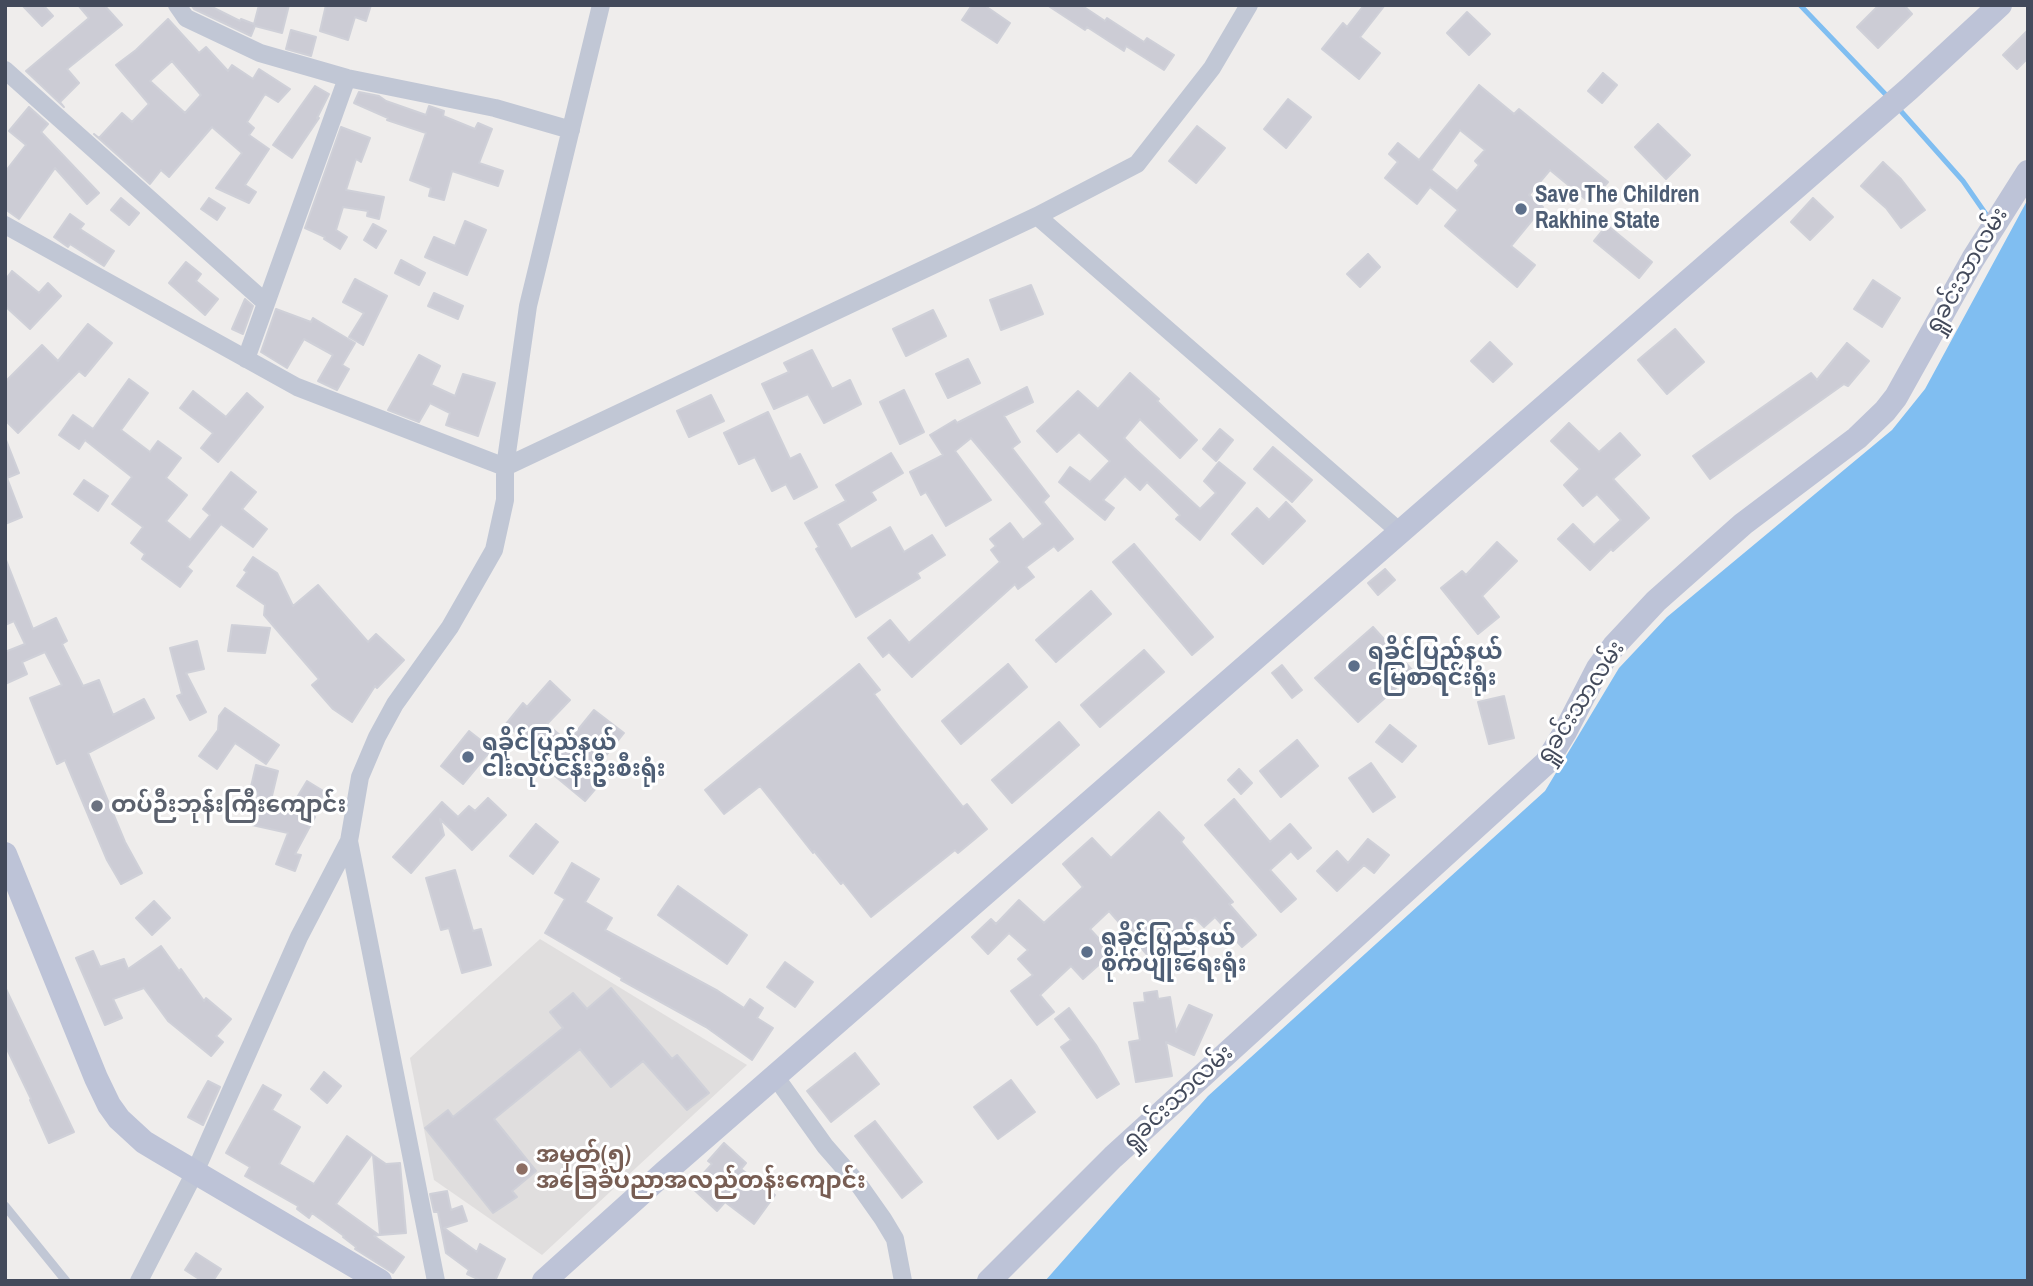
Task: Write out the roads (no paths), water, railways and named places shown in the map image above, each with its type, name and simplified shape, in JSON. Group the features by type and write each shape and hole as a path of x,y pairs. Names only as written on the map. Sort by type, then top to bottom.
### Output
{"street":[{"path":"177,5 186,18 260,53 347,78 447,97 571,130"},
{"path":"139,1281 195,1172 299,937 349,841 360,777 377,737 395,704 450,627 494,550 505,500 505,467 528,306 601,5"},
{"path":"5,225 297,387 505,467 1037,216 1137,164 1212,68 1249,5"},
{"path":"544,1281 775,1076 1909,89 2000,5"},
{"path":"5,70 266,303"},
{"path":"246,359 347,78"},
{"name":"ရှုခင်းသာလမ်း","path":"989,1281 1124,1147 1546,763 1566,732 1598,668 1614,646 1656,601 1743,524 1871,426 1896,397 1973,259 2023,177"},
{"path":"1037,216 1400,533"},
{"path":"349,841 436,1281"},
{"path":"5,854 96,1079 119,1119 144,1142 380,1281"},
{"path":"775,1076 825,1146 859,1185 883,1219 895,1240 903,1281"}],"lane":[{"path":"5,1206 66,1281"}],"water":[{"path":"2028,199 2028,1281 1045,1281 1208,1096 1545,791 1619,668 1667,617 1892,430 1925,389"}],"waterway":[{"path":"1800,5 1890,99"},
{"path":"1899,109 1963,181 1990,220"}],"place":[{"name":"Save The Children Rakhine State","path":"1521,209"},
{"name":"ရခိုင်ပြည်နယ် မြေစာရင်းရုံး","path":"1354,666"},
{"name":"ရခိုင်ပြည်နယ် ငါးလုပ်ငန်းဦးစီးရုံး","path":"468,757"},
{"name":"တပ်ဉီးဘုန်းကြီးကျောင်း","path":"97,806"},
{"name":"ရခိုင်ပြည်နယ် စိုက်ပျိုးရေးရုံး","path":"1087,952"},
{"name":"အမှတ်(၅) အခြေခံပညာအလည်တန်းကျောင်း","path":"522,1169"}]}
